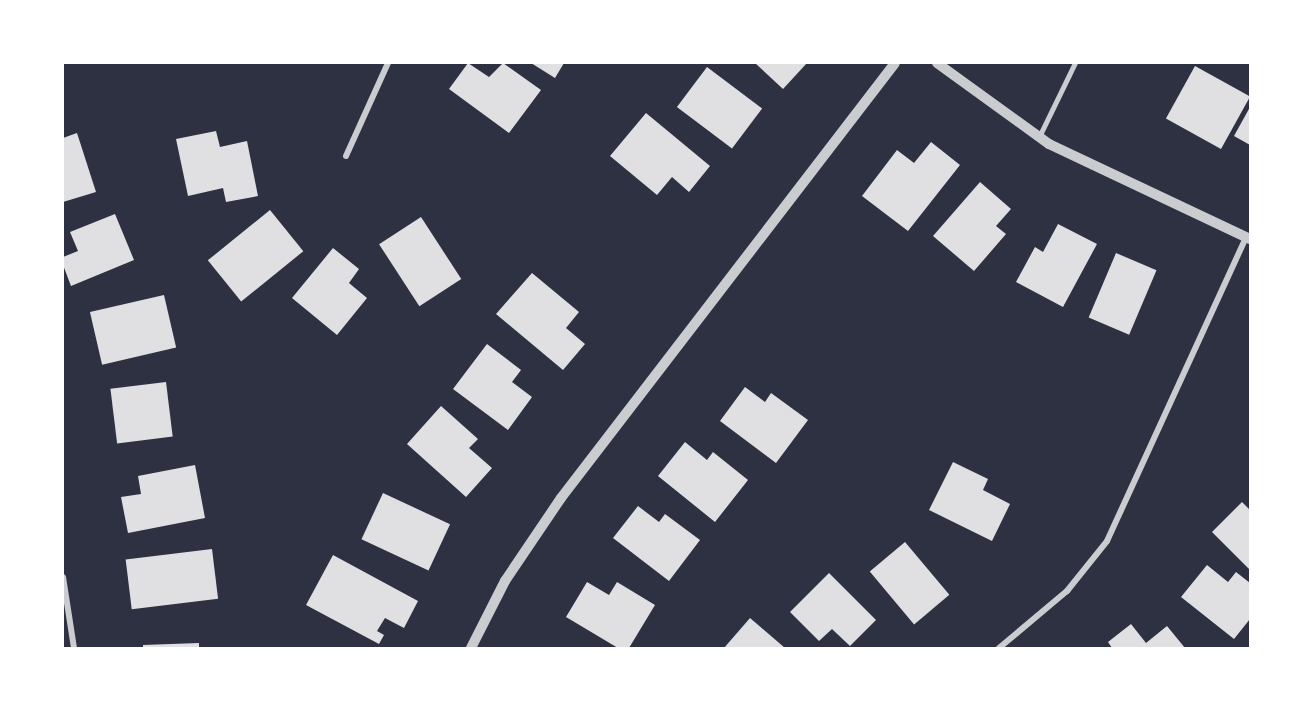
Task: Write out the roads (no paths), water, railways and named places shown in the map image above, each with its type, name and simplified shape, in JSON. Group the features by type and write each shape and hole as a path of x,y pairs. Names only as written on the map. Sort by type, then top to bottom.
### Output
{"street":[{"path":"346,156 388,63"},
{"path":"471,648 505,581 561,498 895,63"},
{"path":"937,63 1039,137 1116,179 1248,238 1107,542 1067,591 999,648"},
{"path":"63,577 74,648"}],"lane":[{"path":"1039,137 1075,63"}]}
